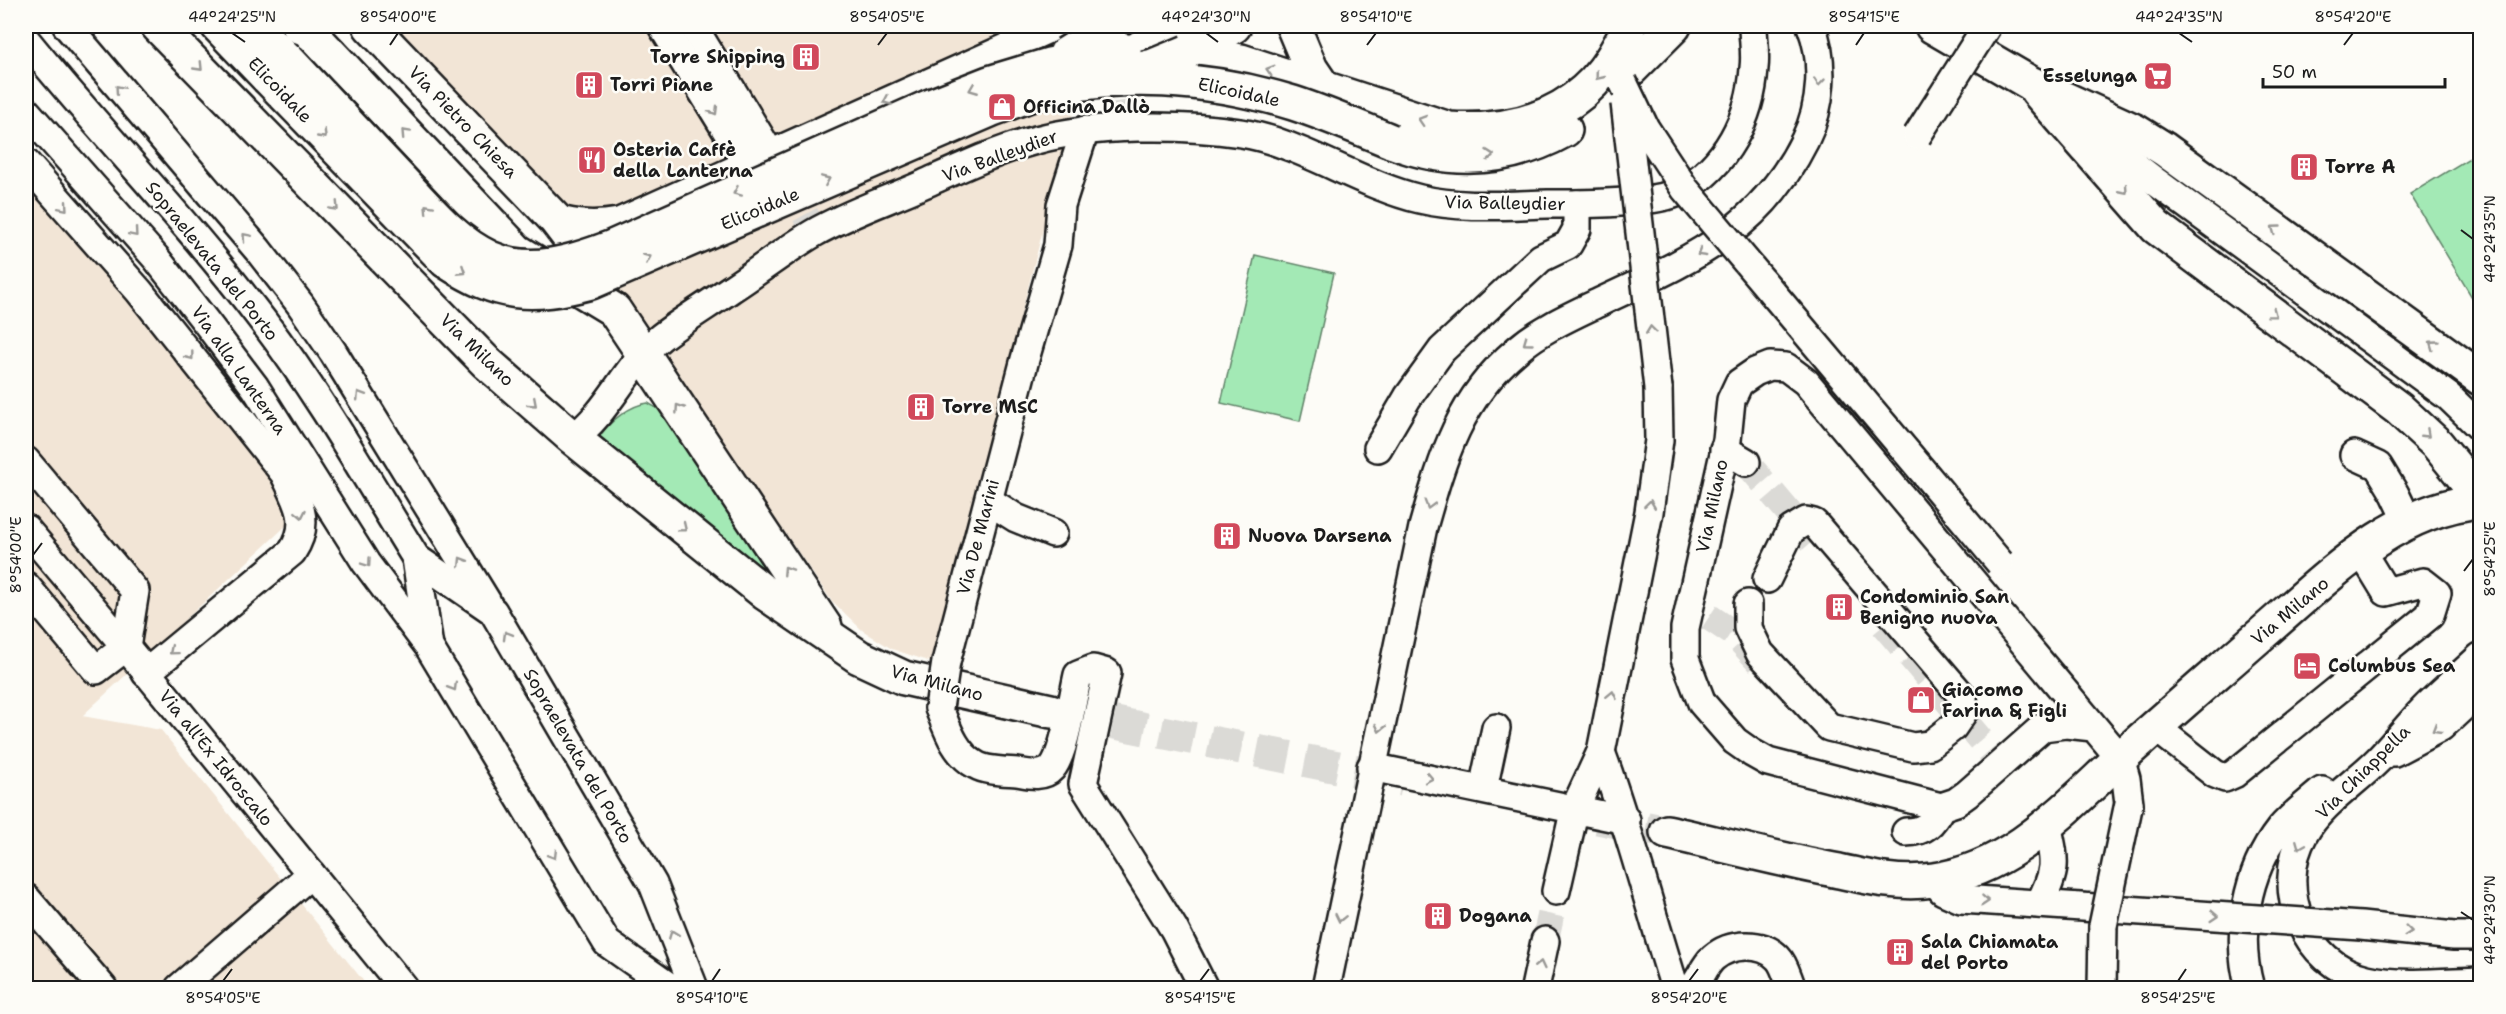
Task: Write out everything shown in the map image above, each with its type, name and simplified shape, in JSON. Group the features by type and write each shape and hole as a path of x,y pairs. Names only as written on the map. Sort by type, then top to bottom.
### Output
{"main road":[{"name":"Via Milano","path":"158,26 486,362 573,438 765,593 859,657 904,678 1051,711"},
{"name":"Elicoidale","path":"218,26 278,69 465,243 491,259 520,266 542,266 582,259 928,107 989,83 1049,65 1114,34 1196,39 1241,61 1325,90"},
{"name":"Elicoidale","path":"253,26 278,69 446,261 474,279 519,292 542,292 591,282 990,110 1033,94 1088,82 1147,79 1188,81 1225,87 1295,104 1418,152 1485,156 1515,151 1574,125 1598,108 1627,76 1647,41 1652,26"},
{"name":"Via Milano","path":"299,26 307,29 517,251 614,310 831,636"},
{"name":"Via Pietro Chiesa","path":"370,26 555,219"},
{"path":"1088,82 1153,66 1196,39 1234,26"},
{"name":"Elicoidale","path":"1293,26 1311,69 1342,110 1391,141"},
{"path":"1325,90 1449,129 1476,131 1517,126 1543,116 1582,94 1605,68 1629,26"},
{"path":"1627,76 1674,26"},
{"path":"1932,26 2030,83 2135,131 2164,149 2481,378"},
{"path":"990,110 1049,65"},
{"path":"2030,83 2156,227 2400,409 2437,444 2481,499"},
{"path":"555,219 578,249"},
{"name":"Via Milano","path":"1667,832 1892,882 1933,880 1976,869 2011,852 2047,824 2154,726 2361,551 2408,521 2454,503 2481,499"}],"street":[{"path":"67,26 258,250 300,304 333,352 493,611"},
{"path":"662,26 758,159"},
{"path":"693,26 758,159"},
{"path":"555,219 577,225 600,226 619,222 1055,26"},
{"name":"Via Balleydier","path":"573,438 587,428 659,339 815,232 950,172 1033,140 1121,122 1243,133 1296,150 1384,188 1430,201 1451,204 1577,204 1661,197 1680,192 1713,167 1732,142 1746,112 1755,65 1753,26"},
{"path":"1326,988 1423,527 1439,471 1454,431 1476,394 1495,371 1535,336 1562,320 1689,260 1743,224 1759,207 1792,164 1812,127 1820,73 1819,44 1811,26"},
{"path":"1917,136 1987,26"},
{"name":"Sopraelevata del Porto","path":"34,50 216,260 265,323 316,399 416,558 493,611 653,884 694,988"},
{"path":"1556,891 1575,808 1601,752 1649,512 1659,440 1658,388 1627,76"},
{"path":"1627,76 1645,128 1684,189 2000,562"},
{"path":"2030,83 2156,183 2449,397 2481,427"},
{"name":"Via alla Lanterna","path":"26,111 156,258 255,387 366,562 429,647"},
{"name":"Via De Marini","path":"1085,130 1061,205 1058,245 1025,359 946,662 939,708 951,739 962,754 976,766 1032,775 1042,774 1051,770 1059,757 1078,675 1093,669 1107,673 1083,784 1174,929 1204,988"},
{"path":"26,163 139,291 284,473 303,519 299,541 292,552 146,673"},
{"name":"Via Balleydier","path":"1378,448 1408,397 1443,351 1540,258 1568,245 1577,229 1577,204"},
{"name":"Via Milano","path":"1941,807 1768,762 1735,741 1702,703 1694,687 1685,659 1685,628 1699,616 1735,455 1731,400 1739,383 1755,372 1770,366 1786,368 1806,382 2120,758"},
{"path":"2354,455 2378,466 2408,521"},
{"path":"26,461 135,591 126,647 96,670 26,586"},
{"path":"989,501 1016,518 1053,533"},
{"path":"1748,604 1748,628 1760,653 1829,727 1913,747 1930,745 1953,727 1964,711 1963,697 1814,523 1806,521 1791,530 1767,579"},
{"name":"Via all'Ex Idroscalo","path":"26,529 126,647 404,988"},
{"path":"2154,726 2215,774 2225,778 2234,774 2430,615 2437,593 2423,582 2386,592 2361,551"},
{"name":"Sopraelevata del Porto","path":"416,558 429,647 607,943 671,988"},
{"name":"Via Chiappella","path":"2481,657 2423,710 2379,760 2317,816 2304,834 2292,867 2291,884 2297,917 2307,935 2338,967 2354,975 2393,985 2481,981"},
{"path":"2379,760 2441,727 2481,691"},
{"path":"2250,988 2244,969 2243,940 2251,888 2256,871 2271,842 2282,827 2367,752 2423,710"},
{"path":"1906,832 1918,832 1933,822 1941,807 1956,802 1998,760 2043,728 2066,724 2093,727"},
{"path":"1484,789 1496,728"},
{"path":"1601,752 1626,820 1648,904 1675,988"},
{"path":"2102,988 2103,926 2129,803 2127,779 2120,758"},
{"path":"1371,767 1626,820"},
{"path":"2039,904 2054,873 2054,856 2047,824"},
{"path":"179,988 311,874"},
{"path":"1933,880 1943,891 1961,899 2361,926 2454,936 2481,936"},
{"path":"26,898 103,988"},
{"path":"1535,988 1545,941"},
{"path":"1692,988 1712,959 1727,948 1743,945 1766,950 1779,959 1792,988"}],"shaded area":[{"path":"387,26 1095,26 993,425 937,664 892,649 862,630 831,600 664,356 538,187"},
{"path":"26,179 304,509 82,716 161,730 369,988 26,988"}],"green space":[{"path":"2471,157 2480,173 2480,294 2473,299 2410,194"},
{"path":"1255,255 1334,273 1300,421 1221,403"},
{"path":"648,403 660,410 775,573 769,579 602,446 600,436 615,419 634,407"}],"tunnel":[{"path":"1114,61 1120,116"},
{"path":"785,179 815,232"},
{"path":"1746,462 1813,541"},
{"path":"1709,617 1733,633 1762,664"},
{"path":"1884,625 1994,756"},
{"path":"1065,713 1403,780"},
{"path":"1598,818 1667,832"},
{"path":"1545,941 1556,891"}],"place":[{"name":"Torre Shipping","path":"806,57"},
{"name":"Esselunga","path":"2158,76"},
{"name":"Torri Piane","path":"589,85"},
{"name":"Officina Dallò","path":"1002,107"},
{"name":"Osteria Caffè della Lanterna","path":"592,160"},
{"name":"Torre A","path":"2304,167"},
{"name":"Torre MSC","path":"921,407"},
{"name":"Nuova Darsena","path":"1227,536"},
{"name":"Condominio San Benigno nuova","path":"1839,607"},
{"name":"Columbus Sea","path":"2307,666"},
{"name":"Giacomo Farina & Figli","path":"1921,700"},
{"name":"Dogana","path":"1438,916"},
{"name":"Sala Chiamata del Porto","path":"1900,952"}]}
